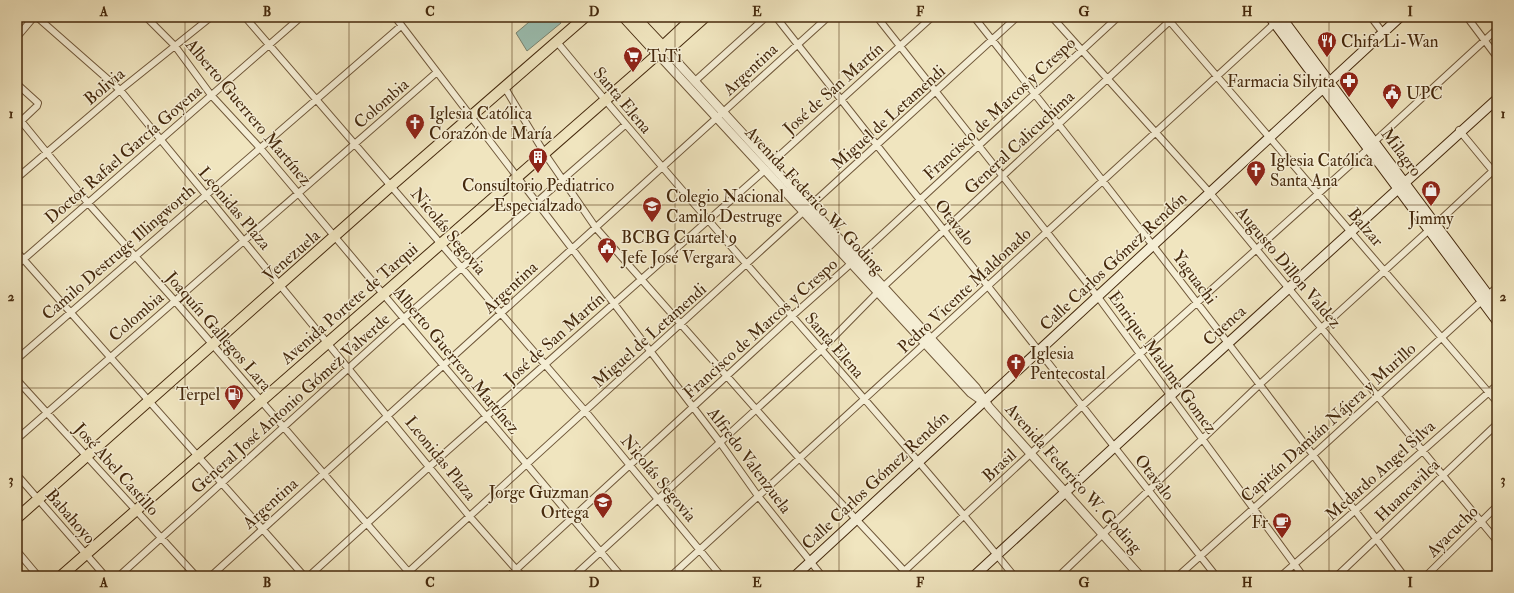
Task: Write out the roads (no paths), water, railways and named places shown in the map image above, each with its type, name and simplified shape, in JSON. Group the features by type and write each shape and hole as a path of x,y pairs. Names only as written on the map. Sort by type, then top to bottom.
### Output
{"main road":[{"name":"Venezuela","path":"17,518 392,185 586,17"},
{"name":"Avenida Federico W. Goding","path":"624,17 662,51"},
{"name":"Avenida Federico W. Goding","path":"635,17 662,51"},
{"name":"Avenida Portete de Tarqui","path":"662,51 694,17"},
{"name":"Avenida Portete de Tarqui","path":"61,576 662,51 705,17"},
{"name":"Calle Carlos Gómez Rendón","path":"795,576 1326,86 1385,35 1400,17"},
{"name":"Milagro","path":"1278,19 1371,145 1405,183 1436,224 1485,298 1497,321"},
{"name":"Cuenca","path":"974,576 1228,343 1398,190 1461,130 1497,99"},
{"name":"Milagro","path":"1371,145 1398,190 1428,231 1485,298 1497,307"}],"street":[{"path":"17,37 35,17"},
{"name":"Leonidas Plaza","path":"35,17 120,90 244,240 280,286 389,416 470,517 522,576"},
{"name":"Alberto Guerrero Martínez","path":"146,17 175,46 211,95 260,148 384,294 486,418 622,576"},
{"name":"Bolivia","path":"17,178 120,90 211,17"},
{"name":"Nicolás Segovia","path":"245,17 356,143 586,412 721,576"},
{"name":"Doctor Rafael García Goyena","path":"17,265 301,17"},
{"name":"Alfredo Valenzuela","path":"395,17 571,249 694,407 758,496 822,576"},
{"path":"695,81 766,17"},
{"name":"Otavalo","path":"776,17 841,100 878,144 920,200 1039,351 1084,405 1114,447 1216,576"},
{"name":"Argentina","path":"211,576 502,314 571,249 662,169 828,17"},
{"name":"Enrique Maulme Gomez","path":"877,17 1098,297 1303,576"},
{"name":"José de San Martín","path":"309,576 768,167 932,17"},
{"name":"Yaguachi","path":"974,17 1260,384 1312,456 1404,576"},
{"name":"Miguel de Letamendi","path":"408,575 1017,17"},
{"name":"Augusto Dillon Valdez","path":"1052,17 1210,193 1497,541"},
{"name":"Francisco de Marcos y Crespo","path":"509,576 792,316 854,262 1118,17"},
{"path":"1371,17 1385,35"},
{"path":"1467,17 1497,57"},
{"name":"Balzar","path":"1170,18 1217,77 1497,402"},
{"name":"General Calicuchima","path":"574,576 719,441 821,350 881,290 1170,18"},
{"name":"Pedro Vicente Maldonado","path":"671,576 1217,77 1278,19"},
{"name":"Camilo Destruge Illingworth","path":"17,359 401,26"},
{"name":"Brasil","path":"899,576 907,574 964,517 1084,405 1497,30"},
{"name":"Santa Elena","path":"557,42 662,169 792,316 1014,576"},
{"name":"Avenida Federico W. Goding","path":"662,51 695,81 721,115"},
{"name":"Avenida Federico W. Goding","path":"662,51 928,342 976,388 984,402 1140,576"},
{"name":"Colombia","path":"17,439 437,72"},
{"path":"17,84 36,100 37,106 19,123"},
{"path":"505,88 545,154 596,228 800,459 907,574"},
{"name":"Joaquín Gallegos Lara","path":"19,123 324,473 408,575"},
{"name":"General José Antonio Gómez Valverde","path":"119,576 404,318 625,125"},
{"path":"1436,224 1496,171 1461,130"},
{"path":"1059,576 1260,384 1323,329 1428,231"},
{"path":"17,252 304,576"},
{"name":"Capitán Damián Nájera y Murillo","path":"1178,576 1497,287"},
{"name":"José Abel Castillo","path":"17,380 196,576"},
{"name":"Medardo Angel Silva","path":"1282,576 1497,385"},
{"name":"Huancavilca","path":"1337,576 1497,424"},
{"name":"Babahoyo","path":"17,475 105,576"},
{"name":"Ayacucho","path":"1426,576 1497,506"},
{"path":"17,551 38,576"}],"water":[{"path":"535,17 557,17 561,23 527,51 516,33"}],"place":[{"name":"Chifa Li-Wan","path":"1327,58"},
{"name":"TuTi","path":"633,73"},
{"name":"Farmacia Silvita","path":"1349,98"},
{"name":"UPC","path":"1392,110"},
{"name":"Iglesia Católica Corazón de María","path":"415,140"},
{"name":"Consultorio Pediatrico Especialzado","path":"538,174"},
{"name":"Iglesia Católica Santa Ana","path":"1256,187"},
{"name":"Jimmy","path":"1431,207"},
{"name":"Colegio Nacional Camilo Destruge","path":"652,223"},
{"name":"BCBG Cuartel 9 Jefe José Vergara","path":"607,264"},
{"name":"Iglesia Pentecostal","path":"1016,380"},
{"name":"Terpel","path":"234,411"},
{"name":"Jorge Guzman Ortega","path":"603,519"},
{"name":"Fr","path":"1282,539"}]}
